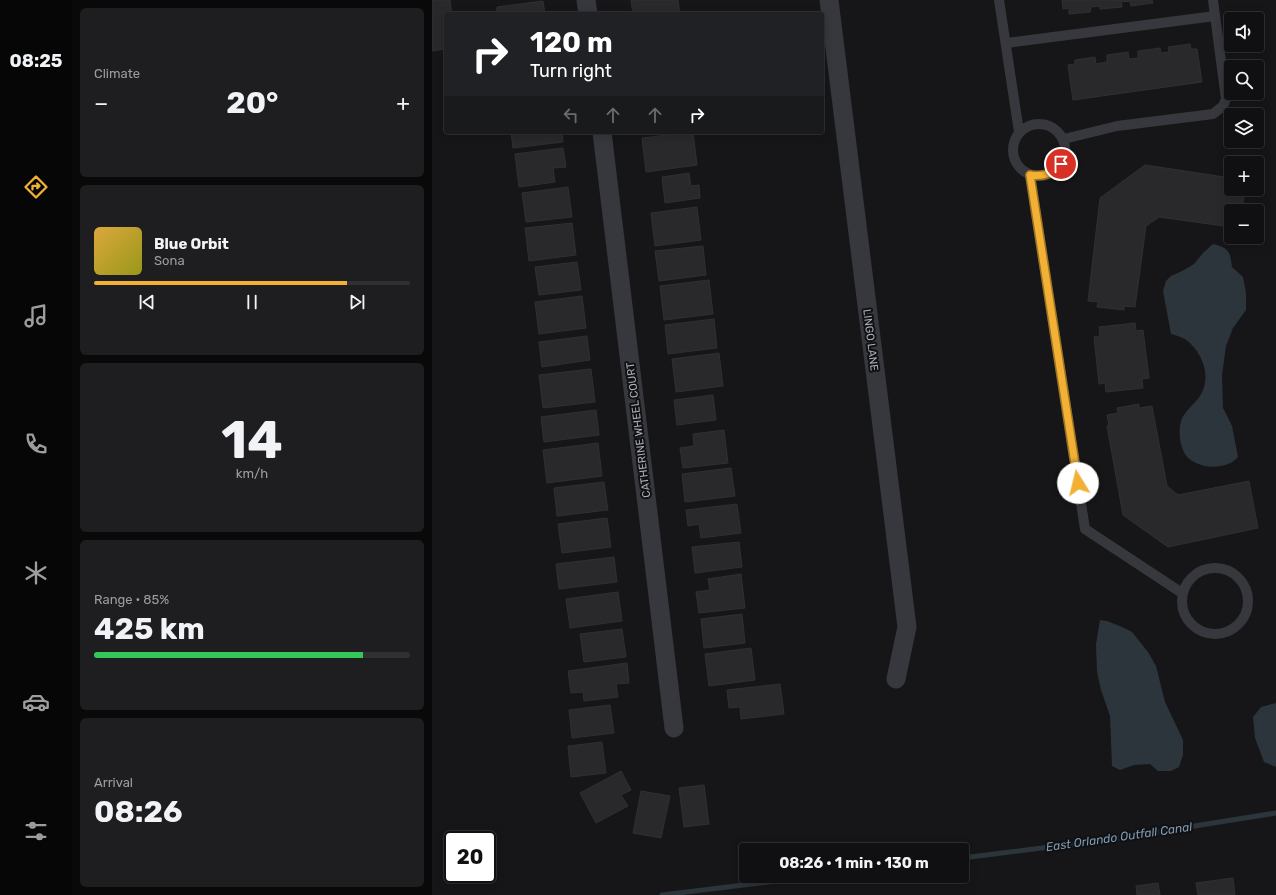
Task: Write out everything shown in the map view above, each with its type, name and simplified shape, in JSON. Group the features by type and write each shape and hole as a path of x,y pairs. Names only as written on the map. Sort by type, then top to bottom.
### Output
{"street":[{"path":"586,0 588,12"},
{"name":"LINGO LANE","path":"829,0 907,627 896,679"},
{"name":"CATHERINE WHEEL COURT","path":"602,134 674,728"}],"lane":[{"path":"999,0 1019,132"},
{"path":"1064,139 1117,126 1213,114 1224,106 1226,98 1213,0"},
{"path":"1006,43 1215,16"},
{"path":"1043,123 1051,126 1059,131 1064,139 1066,148 1065,156 1055,171 1047,175 1030,175 1022,170 1013,156 1012,148 1014,140 1019,132 1025,127 1034,124 1043,123"},
{"path":"1030,175 1085,529 1182,593"},
{"path":"1214,568 1226,569 1235,574 1243,583 1248,592 1249,603 1246,614 1240,624 1232,631 1210,635 1199,631 1190,624 1184,615 1181,604 1182,593 1186,583 1194,575 1204,570 1214,568"}],"shaded area":[{"path":"1213,244 1228,251 1232,267 1243,277 1246,293 1246,310 1233,328 1226,346 1222,375 1223,408 1232,426 1238,457 1229,464 1215,467 1202,465 1190,460 1183,450 1180,441 1181,421 1185,413 1200,396 1204,389 1205,373 1201,358 1191,344 1185,339 1171,334 1163,291 1166,281 1171,276 1194,264"},
{"path":"1100,620 1107,621 1132,632 1148,652 1156,666 1165,702 1183,740 1183,755 1179,767 1171,771 1158,771 1150,764 1134,765 1120,770 1112,766 1110,716 1101,690 1097,672 1096,644"},
{"path":"1276,703 1276,767 1264,762 1255,738 1253,717 1261,707"}],"building":[{"path":"432,0 450,0 452,12 444,12 444,49 432,51"},
{"path":"631,0 678,0 680,12 633,12"},
{"path":"1062,0 1152,0 1153,3 1131,6 1130,1 1121,2 1122,7 1100,9 1100,6 1091,7 1090,12 1069,14 1069,8 1063,9"},
{"path":"543,1 545,12 497,12 497,7"},
{"path":"1190,44 1191,49 1197,49 1202,82 1073,100 1068,65 1075,64 1075,60 1095,57 1096,64 1107,62 1107,55 1128,52 1129,59 1138,58 1138,51 1160,48 1161,53 1169,52 1168,47"},
{"path":"511,134 562,134 563,142 513,148"},
{"path":"676,134 693,134 697,165 646,172 642,138"},
{"path":"563,148 566,167 553,168 555,182 519,187 515,154"},
{"path":"1145,165 1224,177 1224,196 1244,196 1243,204 1224,204 1224,226 1159,217 1146,226 1135,307 1124,306 1124,310 1097,307 1098,302 1088,301 1100,198"},
{"path":"689,173 691,186 699,185 700,198 665,203 662,177"},
{"path":"568,187 572,217 526,222 522,193"},
{"path":"697,207 701,240 655,246 651,213"},
{"path":"572,223 576,255 529,261 525,228"},
{"path":"703,246 706,275 659,281 655,251"},
{"path":"577,262 581,290 539,295 535,267"},
{"path":"709,280 713,314 664,320 660,286"},
{"path":"582,296 586,328 539,334 535,302"},
{"path":"714,319 717,348 668,354 665,325"},
{"path":"1135,323 1136,331 1143,330 1149,378 1142,379 1143,388 1106,392 1105,383 1099,384 1094,337 1100,336 1099,327"},
{"path":"587,336 590,360 542,367 539,342"},
{"path":"719,353 723,386 676,392 672,359"},
{"path":"591,369 595,402 543,408 539,375"},
{"path":"713,395 716,420 677,425 674,400"},
{"path":"1139,404 1139,408 1152,406 1167,486 1178,495 1249,481 1258,528 1168,547 1123,515 1107,426 1109,425 1107,415 1118,413 1117,408"},
{"path":"596,410 599,435 544,442 541,417"},
{"path":"724,430 728,463 683,468 680,448 694,446 693,434"},
{"path":"598,443 602,476 547,483 543,450"},
{"path":"731,468 735,496 685,502 682,474"},
{"path":"604,482 608,510 557,516 554,488"},
{"path":"737,504 741,533 701,538 699,524 688,526 686,510"},
{"path":"607,518 611,547 562,553 558,524"},
{"path":"739,542 742,567 695,573 692,547"},
{"path":"614,557 617,582 559,589 556,564"},
{"path":"741,574 745,608 699,613 696,592 710,590 708,579"},
{"path":"618,592 622,621 570,628 566,599"},
{"path":"742,614 745,643 704,648 701,619"},
{"path":"622,629 626,657 584,662 580,634"},
{"path":"751,648 755,680 709,686 705,654"},
{"path":"627,663 629,683 616,684 618,697 584,701 583,692 571,693 568,671"},
{"path":"780,684 784,714 741,719 740,707 729,708 727,690"},
{"path":"610,705 614,733 572,738 569,710"},
{"path":"602,742 606,773 571,777 568,746"},
{"path":"621,771 631,790 621,795 628,806 596,823 580,793"},
{"path":"704,785 709,824 684,827 679,788"},
{"path":"641,791 670,796 661,838 633,833"},
{"path":"1233,878 1235,895 1198,895 1196,883"},
{"path":"1158,883 1160,895 1137,895 1136,886"}],"waterway":[{"name":"East Orlando Outfall Canal","path":"969,857 1113,839 1276,813"},
{"name":"East Orlando Outfall Canal","path":"662,895 759,883"}],"route":[{"path":"1061,164 1055,171 1047,175 1030,175 1078,483"}]}
